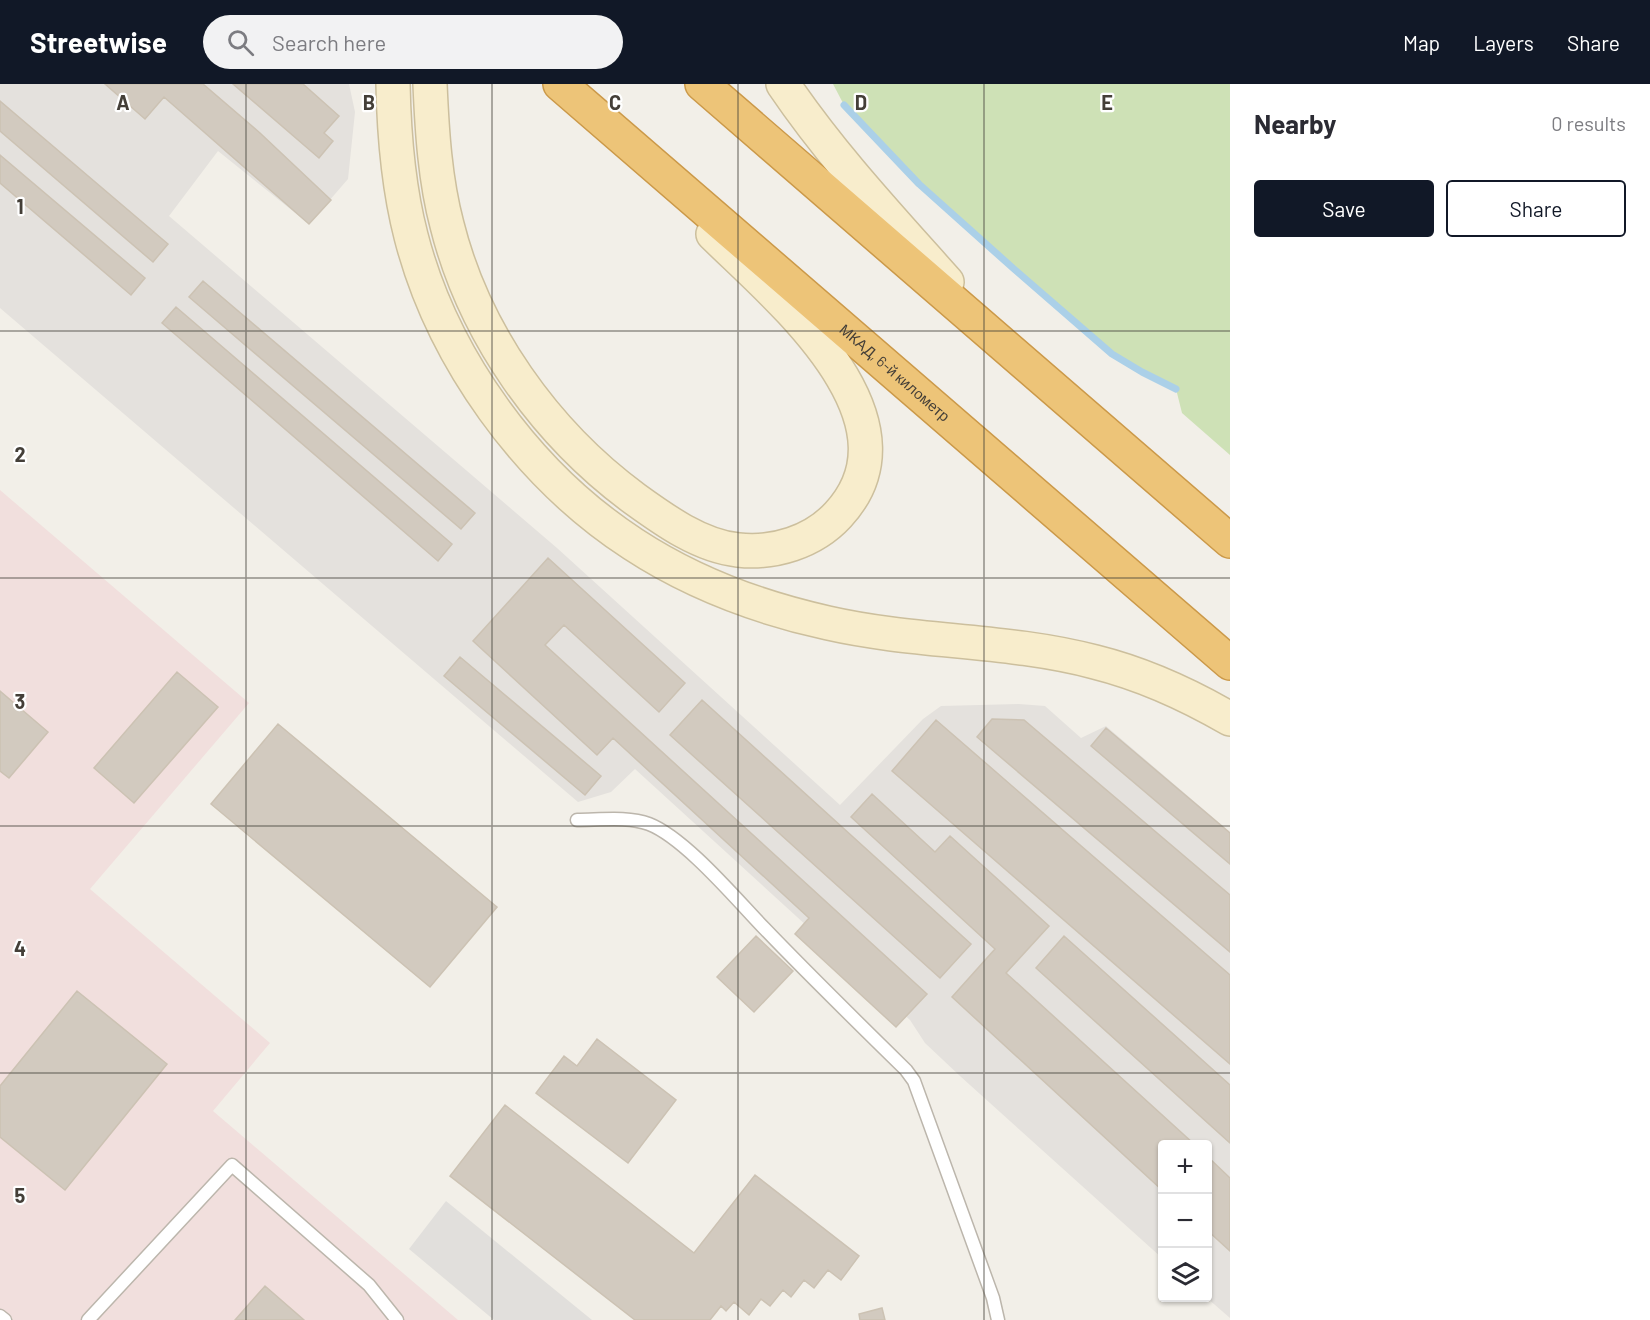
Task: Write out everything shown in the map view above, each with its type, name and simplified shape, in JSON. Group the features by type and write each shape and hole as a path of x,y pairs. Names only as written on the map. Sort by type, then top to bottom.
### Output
{"highway":[{"name":"МКАД, 6-й километр","path":"560,84 1230,663"},
{"path":"702,84 1230,541"}],"main road":[{"path":"393,84 404,207 411,236 432,298 445,328 475,383 514,435 559,484 588,510 632,543 682,572 752,601 827,623 876,632 1009,647 1095,662 1172,687 1230,718"},
{"path":"430,84 441,200 447,226 467,285 478,312 507,362 543,411 584,456 628,494 676,526 717,545 736,550 754,551 800,542 833,520 853,497 860,482 866,452 865,435 852,397 833,361 795,315 560,84"},
{"path":"795,95 880,207 1007,348"}],"lane":[{"path":"721,84 744,120"},
{"path":"577,820 634,820 661,829 700,863 906,1070 914,1081 993,1298 998,1320"},
{"path":"88,1320 232,1165 369,1285 397,1320"},
{"path":"0,1316 5,1320"}],"shaded area":[{"path":"0,84 349,84 355,112 348,179 309,224 218,151 169,216 557,548 840,805 923,719 941,706 1019,704 1045,706 1081,738 1106,726 1230,832 1230,1318 1212,1302 1212,1140 1158,1140 1158,1254 960,1076 925,1043 910,1020 635,769 611,792 578,802 0,308"},
{"path":"0,490 249,703 90,889 270,1043 213,1111 458,1320 0,1320"},
{"path":"446,1201 592,1320 494,1320 409,1249"}],"green space":[{"path":"833,84 1230,84 1230,455 1182,413 1176,389 1112,354 919,184 844,105"}],"building":[{"path":"105,84 203,84 260,133 331,200 309,224 164,97 145,119"},
{"path":"233,84 303,84 339,116 324,133 333,141 319,158"},
{"path":"0,101 168,244 153,262 0,131"},
{"path":"0,155 145,278 131,295 0,183"},
{"path":"203,281 475,513 461,529 189,297"},
{"path":"176,307 452,544 438,561 162,323"},
{"path":"548,558 685,683 659,712 564,625 545,645 927,994 896,1027 795,934 809,918 613,738 597,755 473,641"},
{"path":"460,657 601,776 585,795 444,676"},
{"path":"177,672 218,707 134,803 94,768"},
{"path":"0,691 48,732 9,778 0,771"},
{"path":"702,700 971,944 940,978 670,735"},
{"path":"992,719 1024,720 1230,895 1230,952 977,737"},
{"path":"936,720 1230,975 1230,1064 892,771"},
{"path":"278,724 497,907 430,987 211,804"},
{"path":"1106,728 1230,833 1230,864 1091,746"},
{"path":"872,794 935,852 950,836 1049,926 1006,973 1190,1140 1158,1140 1158,1186 952,997 995,949 851,817"},
{"path":"756,936 793,971 754,1012 717,977"},
{"path":"1064,936 1230,1085 1230,1143 1036,968"},
{"path":"77,991 167,1064 65,1190 0,1137 0,1086"},
{"path":"597,1039 676,1100 628,1163 536,1093 564,1056 577,1066"},
{"path":"505,1105 694,1253 755,1175 859,1256 841,1280 828,1270 814,1288 804,1280 791,1297 783,1290 770,1306 761,1299 749,1315 734,1302 726,1311 721,1306 710,1320 635,1320 450,1176"},
{"path":"1212,1161 1230,1178 1230,1251 1212,1235"},
{"path":"265,1286 304,1320 235,1320"},
{"path":"882,1308 885,1320 860,1320 859,1314"}],"waterway":[{"path":"844,105 919,184 1112,354 1176,389"}]}
